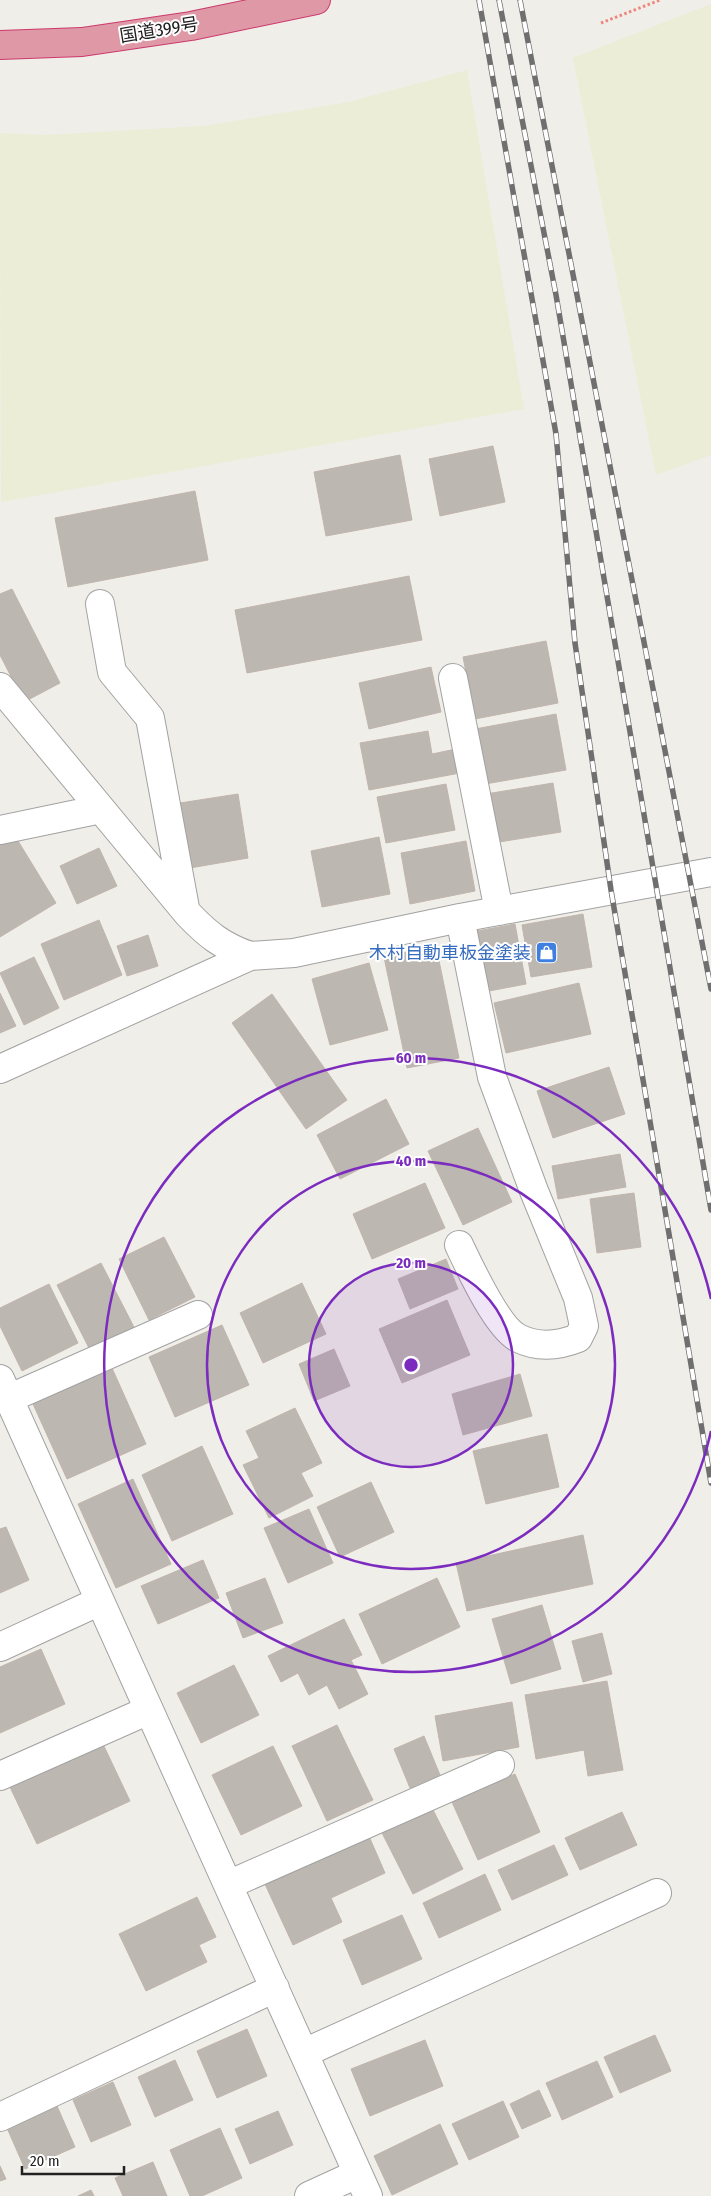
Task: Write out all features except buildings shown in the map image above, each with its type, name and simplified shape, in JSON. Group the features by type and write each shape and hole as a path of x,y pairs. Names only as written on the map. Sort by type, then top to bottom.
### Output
{"highway":[{"name":"国道399号","path":"0,45 92,40 191,26 316,0"}],"street":[{"path":"100,604 112,672 150,718 185,911"},
{"path":"453,678 499,911"},
{"path":"0,687 185,911 210,937 230,949 250,956"},
{"path":"0,830 101,809"},
{"path":"0,1069 250,956 294,953 460,918 711,872"},
{"path":"459,1245 490,1304 506,1328 518,1338 541,1345 552,1346 578,1338 584,1326 578,1298 534,1191 492,1077 460,918"},
{"path":"198,1315 5,1398 100,1601 362,2185 309,2196"},
{"path":"0,1647 100,1601"},
{"path":"0,1776 149,1710"},
{"path":"228,1885 500,1765"},
{"path":"304,2054 657,1893"},
{"path":"0,2117 275,1988"}],"path":[{"path":"601,22 660,0"}],"green space":[{"path":"711,4 711,455 656,475 573,58"},
{"path":"467,70 524,409 1,502 0,133 46,135 204,126 349,102"}],"railway":[{"path":"479,0 556,434 575,643 611,890 711,1483"},
{"path":"499,0 556,295 711,1210"},
{"path":"520,0 711,989"}],"place":[{"name":"木村自動車板金塗装","path":"547,953"}]}
